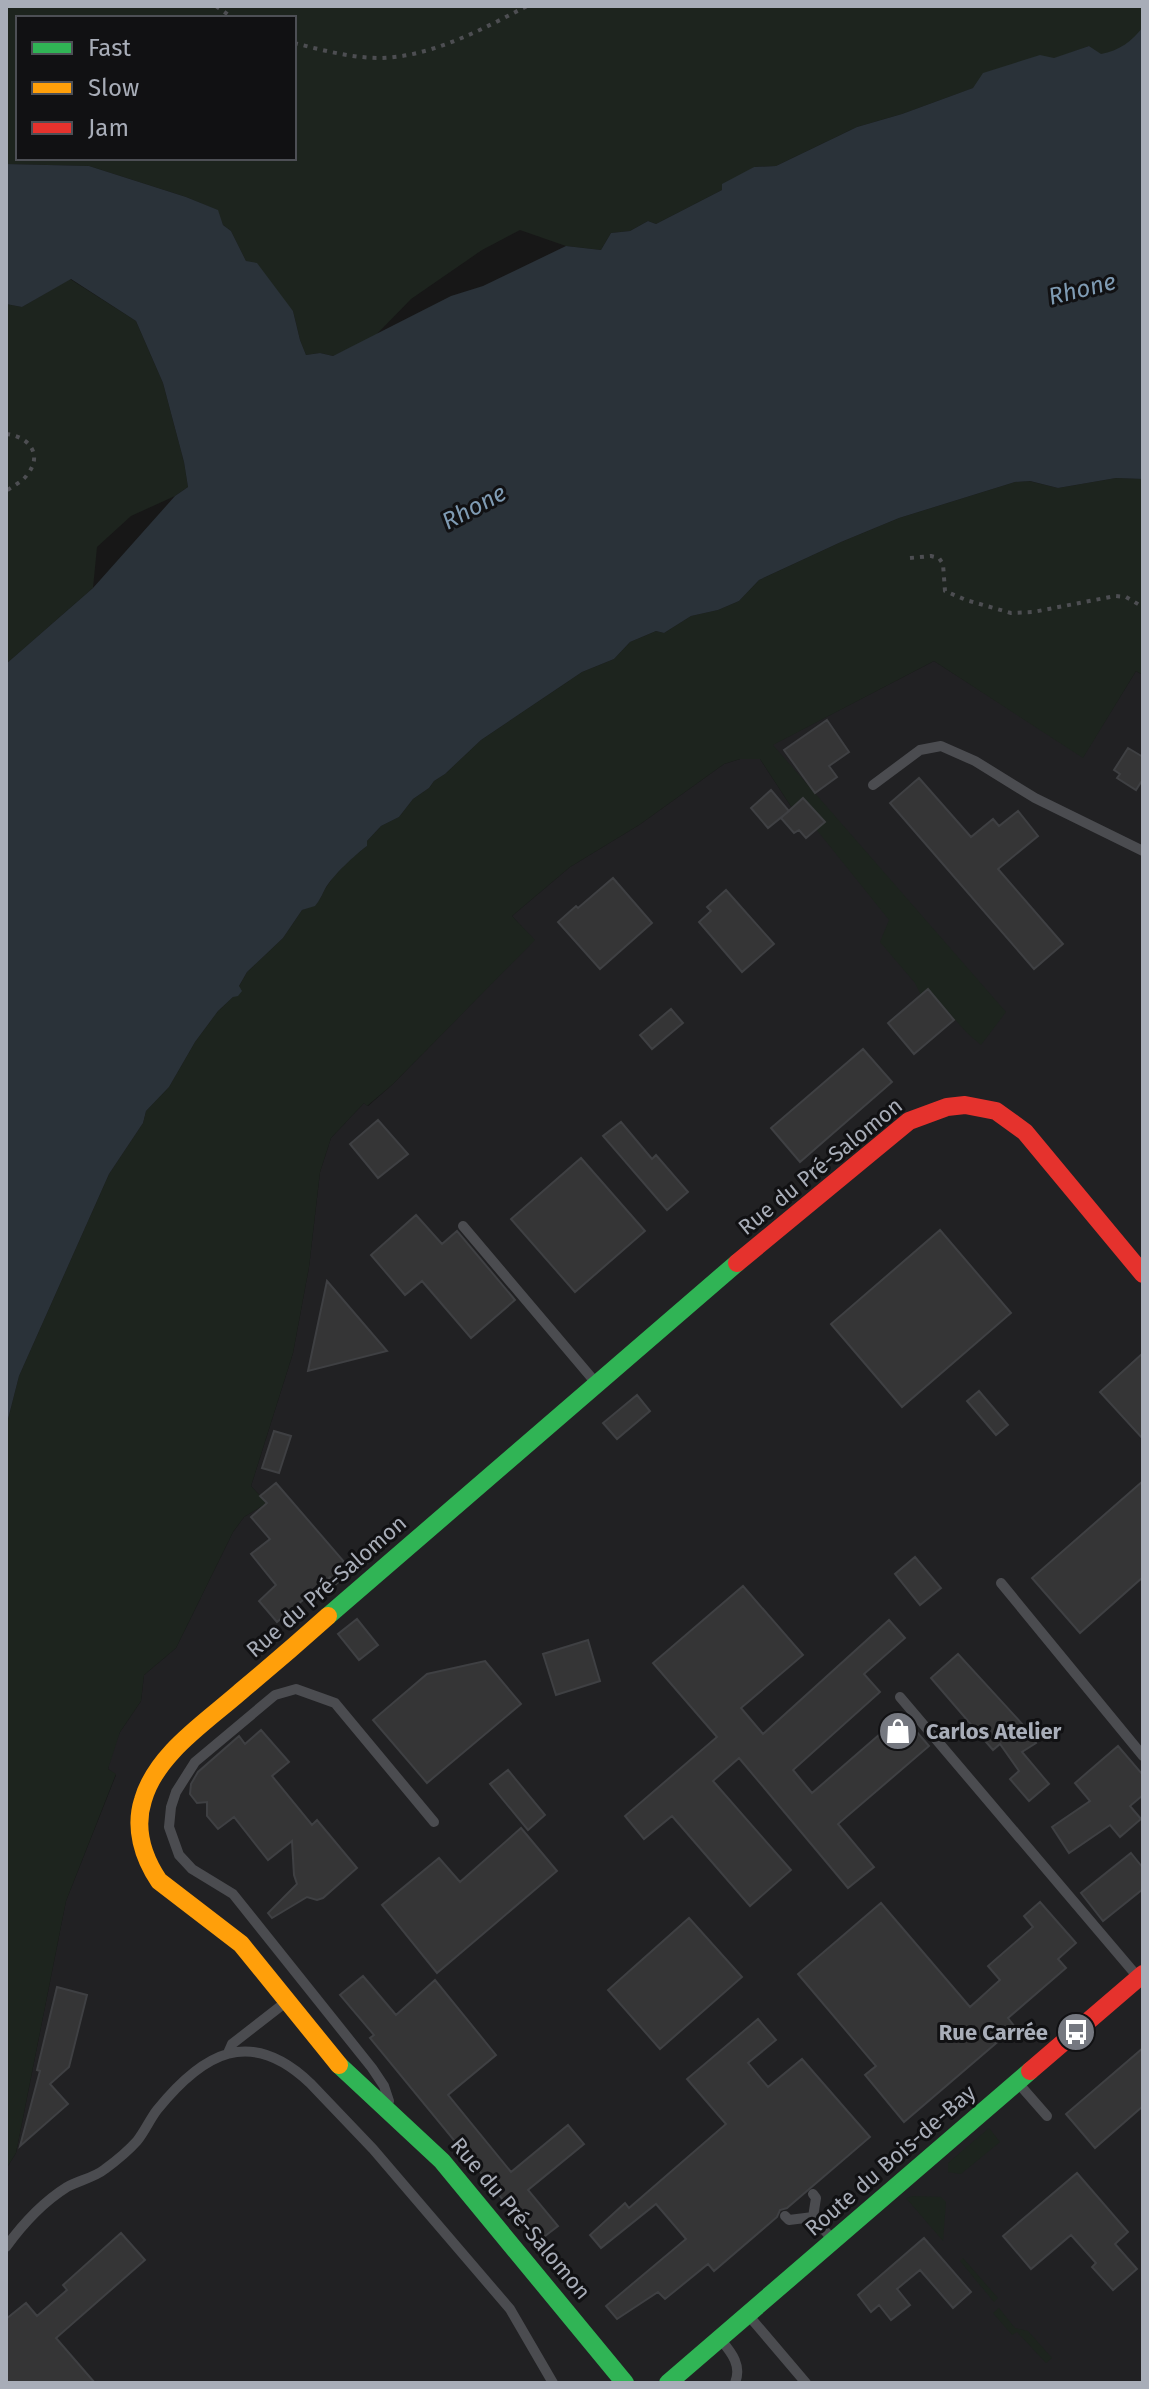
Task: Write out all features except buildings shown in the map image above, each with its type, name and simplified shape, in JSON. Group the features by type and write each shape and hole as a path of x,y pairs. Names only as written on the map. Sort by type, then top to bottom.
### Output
{"street":[{"name":"Rue du Pré-Salomon","path":"625,2383 452,2172 425,2142 370,2096 339,2065 241,1944 222,1926 175,1897 161,1884 148,1867 142,1849 139,1827 147,1786 160,1764 191,1735 597,1384 909,1121 936,1108 977,1105 1007,1116 1024,1128 1143,1274"},
{"name":"Route du Bois-de-Bay","path":"668,2383 1141,1976"}],"lane":[{"path":"873,785 920,750 932,746 950,749 1035,798 1143,851"},
{"path":"463,1226 597,1384"},
{"path":"1001,1583 1143,1756"},
{"path":"393,2114 384,2086 372,2068 233,1894 192,1869 179,1855 169,1827 171,1807 188,1771 275,1695 296,1689 335,1703 434,1822"},
{"path":"900,1697 1141,1976"},
{"path":"228,2053 232,2044 286,2002"},
{"path":"6,2247 46,2202 69,2186 103,2172 137,2141 163,2103 204,2063 228,2053 263,2054 293,2067 345,2118 444,2230 510,2309 553,2383"},
{"path":"1017,2082 1047,2116"},
{"path":"813,2194 816,2198 813,2217"},
{"path":"785,2216 789,2220 813,2217"},
{"path":"813,2217 834,2240"},
{"path":"748,2314 806,2383"},
{"path":"720,2338 737,2364 735,2383"}],"path":[{"path":"296,43 362,57 384,58 407,54 472,33 527,6"},
{"path":"6,434 26,439 34,449 34,456 29,473 6,491"},
{"path":"910,558 939,558 943,564 945,591 1011,613 1033,612 1115,596 1126,597 1143,607"}],"shaded area":[{"path":"6,6 1143,6 1141,32 1120,49 1101,55 1089,46 902,114 857,127 776,166 754,167 722,190 656,224 648,221 630,231 611,233 601,250 566,246 520,230 482,250 411,299 374,337 333,356 320,353 306,355 293,311 246,261 217,210 89,166 6,164"},
{"path":"70,279 136,321 163,383 188,487 131,516 97,547 93,588 6,664 6,304 22,307"},
{"path":"1116,478 1143,479 1143,675 1136,671 1083,758 934,661 773,745 1006,1012 981,1045 928,989 921,995 915,983 880,942 889,920 808,819 814,810 802,798 792,808 760,759 740,759 724,764 639,825 570,867 512,916 535,940 393,1084 367,1106 364,1103 331,1138 320,1172 309,1267 293,1353 251,1486 267,1503 244,1517 233,1532 176,1648 144,1675 141,1701 120,1732 108,1769 116,1774 66,1901 16,2153 6,2169 6,1427 19,1376 109,1174 143,1123 146,1111 169,1087 195,1042 218,1011 233,997 247,972 283,938 302,910 317,903 333,877 367,846 367,841 381,826 399,817 413,799 481,740 582,672 614,659 630,642 656,631 664,633 691,616 739,601 759,580 899,518 1015,482 1029,481 1058,488"},
{"path":"934,661 1083,757 1136,671 1143,675 1143,2383 6,2383 6,2169 16,2153 66,1901 116,1775 108,1769 111,1754 120,1732 141,1701 144,1675 176,1648 233,1532 244,1517 267,1503 251,1486 293,1353 309,1267 320,1172 331,1138 364,1103 368,1106 393,1084 534,940 512,916 570,867 639,825 724,764 740,759 760,759 792,808 809,789 772,745"},
{"path":"989,2128 1000,2142 961,2174 948,2172 948,2163"},
{"path":"941,2197 946,2202 943,2241 906,2198"},
{"path":"963,2258 998,2298 994,2302 960,2261"},
{"path":"999,2308 1015,2328 1028,2331 1052,2358 1046,2363 1017,2332 1012,2335 993,2313"}],"water":[{"name":"Rhone","path":"1143,27 1143,479 1116,478 1058,488 1030,481 1015,482 899,518 759,580 739,601 691,616 664,633 656,631 630,642 614,659 582,672 481,740 413,799 399,817 381,826 367,841 367,846 333,878 315,906 302,910 283,938 247,972 239,986 242,991 218,1011 195,1042 169,1087 146,1111 143,1123 109,1174 19,1376 6,1427 6,664 93,588 175,496 188,487 163,383 136,321 71,279 22,307 6,304 6,164 89,166 218,210 223,225 231,231 246,261 257,263 293,311 306,355 320,353 333,356 451,296 483,286 566,246 601,250 611,233 630,231 648,221 656,224 722,190 722,184 754,167 776,166 857,127 973,88 983,73 1040,55 1054,58 1089,46 1101,54 1108,53 1125,45"}],"traffic: fast":[{"path":"328,1616 737,1263"},
{"path":"339,2065 442,2161 625,2383"},
{"path":"668,2383 1030,2071"}],"traffic: slow":[{"path":"328,1616 170,1754 150,1783 139,1821 148,1862 159,1881 241,1944 339,2065"}],"traffic: jam":[{"path":"737,1263 909,1121 947,1107 965,1105 996,1111 1025,1132 1143,1274"},
{"path":"1030,2071 1143,1974"}],"place":[{"name":"Carlos Atelier","path":"898,1731"},
{"name":"Rue Carrée","path":"1076,2032"}]}
